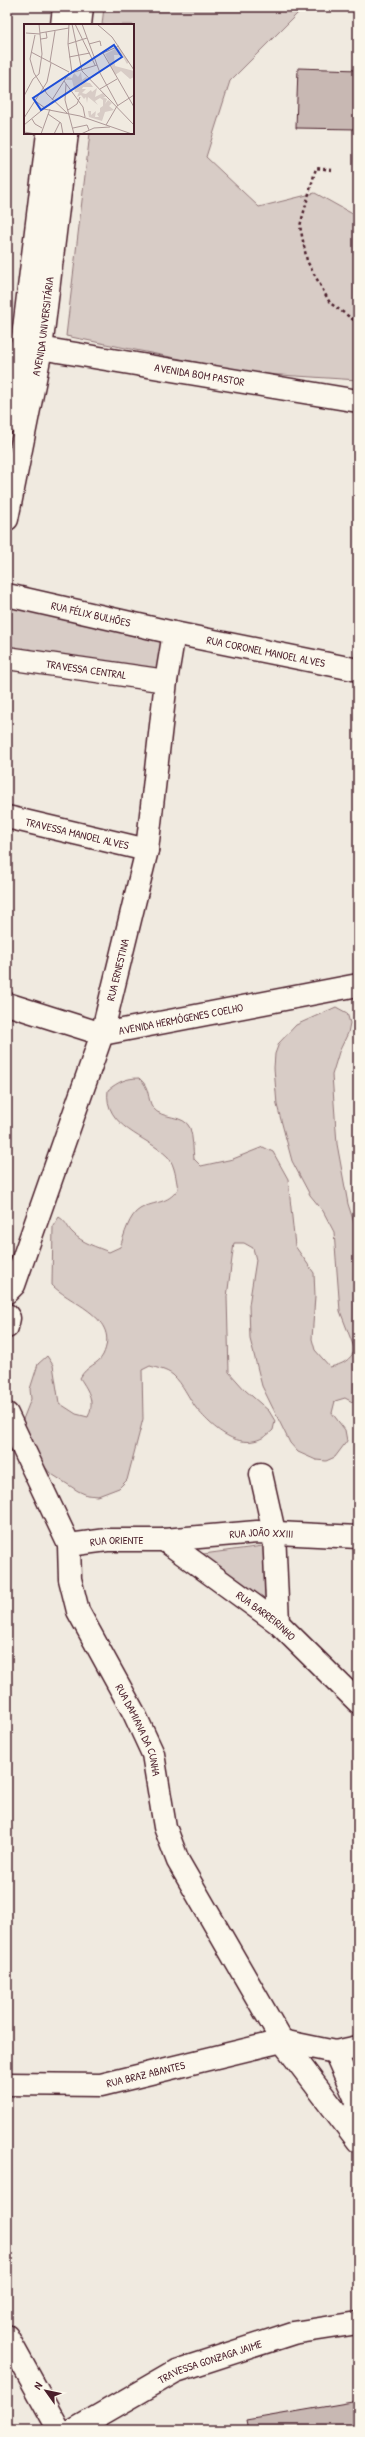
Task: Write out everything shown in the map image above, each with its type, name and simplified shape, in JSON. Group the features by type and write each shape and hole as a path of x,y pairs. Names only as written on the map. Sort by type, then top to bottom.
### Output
{"street":[{"path":"62,24 64,7"},
{"path":"80,24 82,7"},
{"name":"AVENIDA UNIVERSITÁRIA","path":"7,422 31,347 48,134"},
{"name":"AVENIDA UNIVERSITÁRIA","path":"7,519 31,347 67,134"},
{"name":"AVENIDA BOM PASTOR","path":"31,347 358,402"},
{"name":"RUA FÉLIX BULHÕES","path":"7,594 174,633"},
{"name":"RUA CORONEL MANOEL ALVES","path":"174,633 358,670"},
{"name":"RUA ERNESTINA","path":"9,1286 102,1034 147,850 166,681 174,633"},
{"name":"TRAVESSA CENTRAL","path":"7,658 166,681"},
{"name":"TRAVESSA MANOEL ALVES","path":"7,817 147,850"},
{"name":"AVENIDA HERMÓGENES COELHO","path":"7,1004 102,1034 358,985"},
{"path":"7,1315 9,1318 7,1327"},
{"name":"RUA DAMIANA DA CUNHA","path":"7,1414 69,1546 70,1579 78,1612 134,1713 153,1754 165,1827 178,1861 282,2041 358,2141"},
{"path":"261,1474 274,1532 278,1623"},
{"name":"RUA JOÃO XXIII","path":"164,1540 274,1532 358,1537"},
{"name":"RUA ORIENTE","path":"69,1546 107,1540 164,1540"},
{"name":"RUA BARREIRINHO","path":"164,1540 278,1623 358,1702"},
{"path":"282,2041 335,2052 358,2047"},
{"name":"RUA BRAZ ABANTES","path":"7,2084 102,2085 282,2041"},
{"path":"335,2052 355,2097 358,2119"},
{"name":"TRAVESSA GONZAGA JAIME","path":"74,2430 176,2371 293,2333 358,2323"},
{"path":"7,2336 59,2430"}],"path":[{"path":"332,170 316,168 300,226 306,261 330,303 358,323"}],"shaded area":[{"path":"104,7 304,7 230,81 206,157 259,207 315,193 358,217 358,380 250,373 66,336 90,134 134,134 134,24 102,24"},
{"path":"7,605 166,640 160,672 7,649"},
{"path":"336,1007 347,1013 350,1023 348,1033 339,1052 332,1075 337,1144 348,1204 358,1235 358,1405 345,1398 335,1401 332,1413 345,1430 347,1441 335,1457 326,1461 316,1460 298,1452 290,1443 262,1386 250,1339 249,1305 256,1260 253,1248 244,1243 234,1243 227,1297 229,1372 245,1390 269,1411 275,1421 273,1430 263,1438 252,1441 242,1441 232,1438 212,1425 204,1417 196,1408 183,1386 171,1373 150,1366 142,1370 143,1419 127,1480 119,1488 98,1496 87,1495 78,1491 50,1473 29,1447 20,1427 31,1399 30,1389 38,1364 47,1356 53,1365 59,1403 76,1414 88,1417 91,1401 80,1378 86,1370 101,1358 107,1342 105,1331 100,1321 81,1305 60,1292 52,1285 53,1226 59,1217 71,1231 81,1239 109,1252 120,1247 127,1226 136,1212 146,1206 170,1198 178,1189 174,1168 168,1157 128,1130 112,1113 108,1103 108,1090 119,1083 130,1079 139,1078 145,1085 151,1104 157,1112 183,1121 187,1124 192,1135 194,1159 201,1166 233,1159 263,1147 273,1152 288,1179 295,1246 314,1273 315,1296 312,1339 315,1350 330,1367 345,1362 355,1350 340,1311 334,1232 323,1211 310,1195 292,1161 277,1105 274,1068 275,1054 279,1043 296,1025"},
{"path":"263,1546 266,1609 196,1555"}],"building":[{"path":"298,68 358,70 358,129 296,128"},
{"path":"358,2401 358,2430 249,2430 247,2420"}]}
